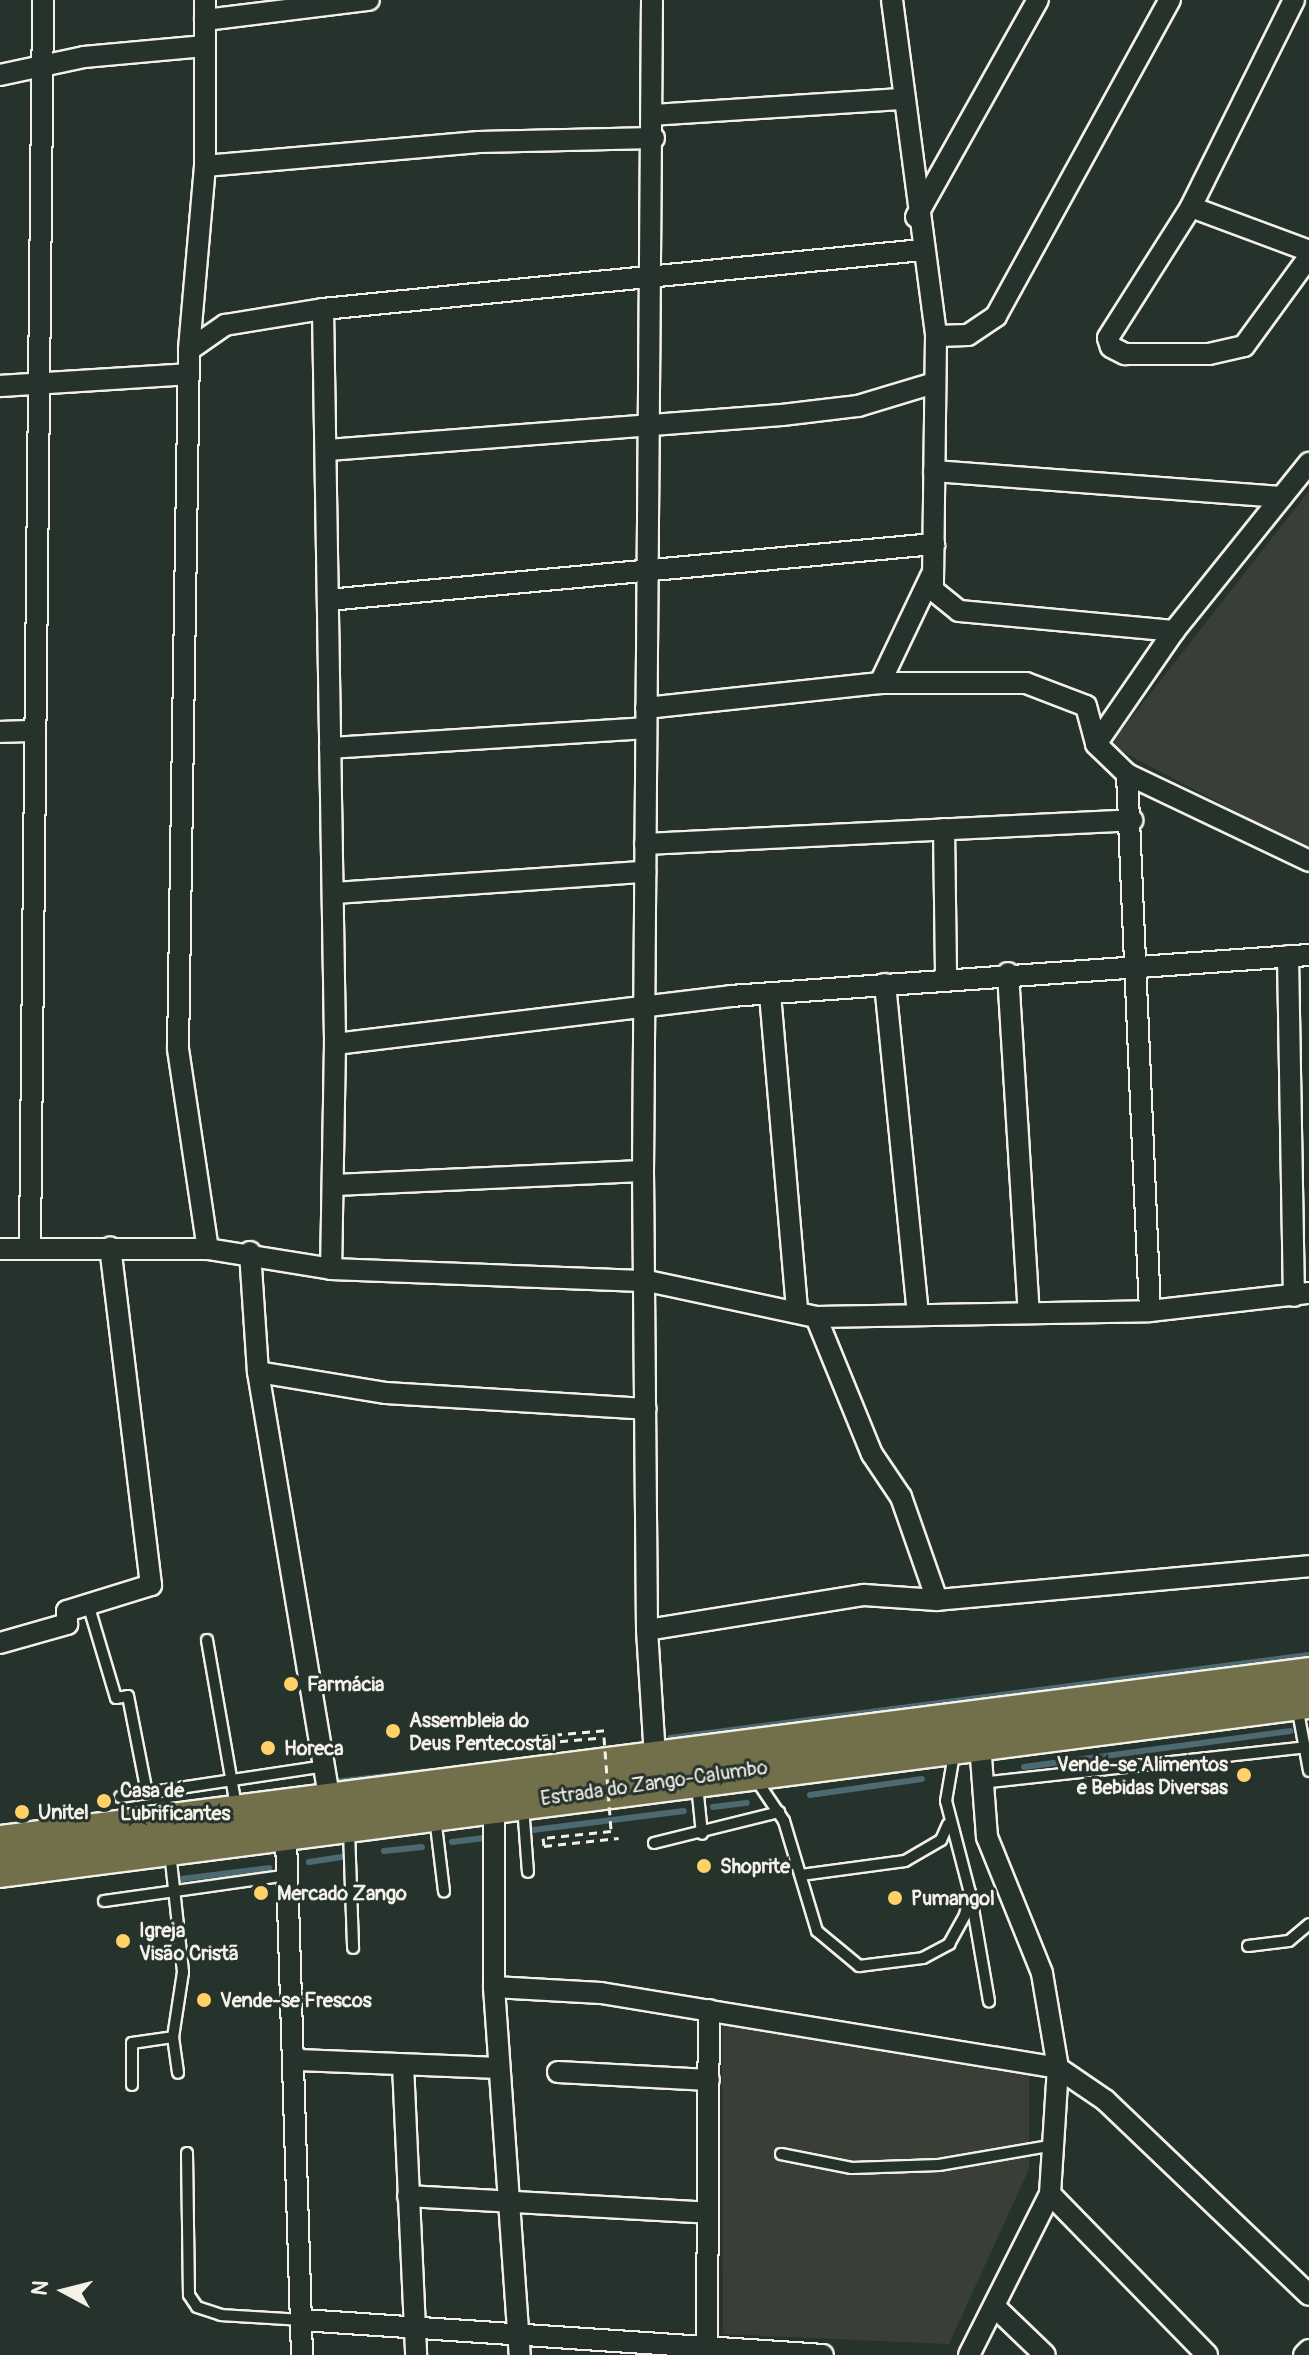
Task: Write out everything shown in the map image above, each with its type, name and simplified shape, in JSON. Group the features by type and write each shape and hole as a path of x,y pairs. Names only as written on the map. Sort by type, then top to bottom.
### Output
{"main road":[{"name":"Estrada do Zango-Calumbo","path":"0,1842 234,1795 324,1782 655,1756 1309,1674"},
{"name":"Estrada do Zango-Calumbo","path":"0,1871 349,1831 434,1811 1303,1703"}],"street":[{"path":"30,1246 43,0"},
{"path":"208,1249 178,1049 189,350 205,166 205,10 369,0"},
{"path":"652,0 655,275 645,718 643,1171 648,1281 647,1630 655,1756"},
{"path":"892,0 916,217 936,336 933,590 959,611 1174,631"},
{"path":"916,217 1038,0"},
{"path":"936,336 968,335 996,316 1170,0"},
{"path":"1191,207 1309,254 1244,346 1209,354 1116,352 1108,338 1191,207 1294,0"},
{"path":"0,75 204,46"},
{"path":"652,115 902,99"},
{"path":"205,166 479,142 654,138"},
{"path":"189,350 225,325 323,309 921,250"},
{"path":"323,309 334,893 331,1269"},
{"path":"0,386 189,374"},
{"path":"328,450 650,420 858,406 934,383"},
{"path":"1096,744 1174,631 1309,463"},
{"path":"934,471 1281,497"},
{"path":"328,600 934,555"},
{"path":"880,683 927,596 934,555"},
{"path":"330,748 645,718 880,683 1051,689 1086,706 1096,744 1127,774 1309,861"},
{"path":"0,732 35,731"},
{"path":"1127,774 1140,968 1150,1311"},
{"path":"645,844 1132,820"},
{"path":"944,829 946,979"},
{"path":"334,893 645,872"},
{"path":"335,1044 770,994 1008,973 1140,968 1309,955"},
{"path":"0,1249 30,1246 208,1249 250,1252 331,1269 648,1281 806,1314 1150,1311 1301,1294 1288,956"},
{"path":"1008,973 1029,1312"},
{"path":"885,984 918,1313"},
{"path":"770,994 806,1314 872,1454 901,1497 937,1600"},
{"path":"334,1185 643,1171"},
{"path":"0,1643 67,1624 67,1611 151,1585 110,1247"},
{"path":"250,1252 258,1372 307,1638 324,1782"},
{"path":"258,1372 386,1393 646,1409"},
{"path":"647,1630 864,1595 937,1600 1309,1566"},
{"path":"968,1746 980,1783 987,1837 1055,2022 1058,2068 1050,2194 997,2309 969,2355"},
{"path":"508,1803 494,1987 519,2345"},
{"path":"286,1838 298,2060 302,2355"},
{"path":"494,1987 709,2010 1058,2068 1105,2100 1309,2295"},
{"path":"707,2351 709,2010"},
{"path":"298,2060 499,2068"},
{"path":"403,2065 416,2355"},
{"path":"558,2072 709,2080"},
{"path":"1050,2194 1207,2355"},
{"path":"408,2196 508,2206 708,2213"},
{"path":"997,2309 1045,2355"},
{"path":"302,2320 413,2327 519,2345 823,2355"},
{"path":"1304,2355 1309,2350"}],"lane":[{"path":"88,1604 116,1698 128,1696 147,1793"},
{"path":"120,1797 147,1793 234,1795 207,1640"},
{"path":"1303,1703 1309,1771"},
{"path":"801,1875 905,1861 941,1840 968,1746"},
{"path":"980,1783 1305,1747"},
{"path":"748,1770 779,1812 817,1931 859,1966 923,1958 949,1944 970,1893"},
{"path":"696,1778 702,1834"},
{"path":"508,1803 528,1872"},
{"path":"434,1811 444,1891"},
{"path":"654,1843 702,1834 779,1812"},
{"path":"948,1824 970,1893 989,2001"},
{"path":"349,1831 353,1948"},
{"path":"170,1850 183,1972 173,2037 178,2073"},
{"path":"104,1901 289,1875"},
{"path":"1248,1946 1289,1941 1309,1924"},
{"path":"132,2085 132,2043 173,2037"},
{"path":"781,2154 866,2168 939,2165 1055,2145"},
{"path":"187,2153 189,2295 197,2307 221,2315 302,2320"}],"path":[{"path":"608,1730 540,1736 540,1743 604,1737 611,1831 543,1838 544,1846 619,1838"}],"shaded area":[{"path":"1309,491 1309,850 1110,745"},
{"path":"722,2021 1029,2072 1029,2169 949,2344 723,2334"}],"waterway":[{"path":"670,1738 1309,1655"},
{"path":"1024,1767 1291,1731"},
{"path":"333,1782 431,1771"},
{"path":"810,1795 922,1779"},
{"path":"713,1807 747,1803"},
{"path":"533,1830 684,1811"},
{"path":"452,1842 484,1838"},
{"path":"384,1851 422,1847"},
{"path":"309,1862 349,1856"},
{"path":"181,1879 269,1868"}],"place":[{"name":"Farmácia","path":"291,1684"},
{"name":"Assembleia do Deus Pentecostal","path":"393,1731"},
{"name":"Horeca","path":"268,1748"},
{"name":"Vende-se Alimentos e Bebidas Diversas","path":"1244,1775"},
{"name":"Casa de Lubrificantes","path":"104,1801"},
{"name":"Unitel","path":"22,1812"},
{"name":"Shoprite","path":"704,1866"},
{"name":"Mercado Zango","path":"261,1893"},
{"name":"Pumangol","path":"895,1898"},
{"name":"Igreja Visão Cristã","path":"123,1941"},
{"name":"Vende-se Frescos","path":"204,2000"}]}
